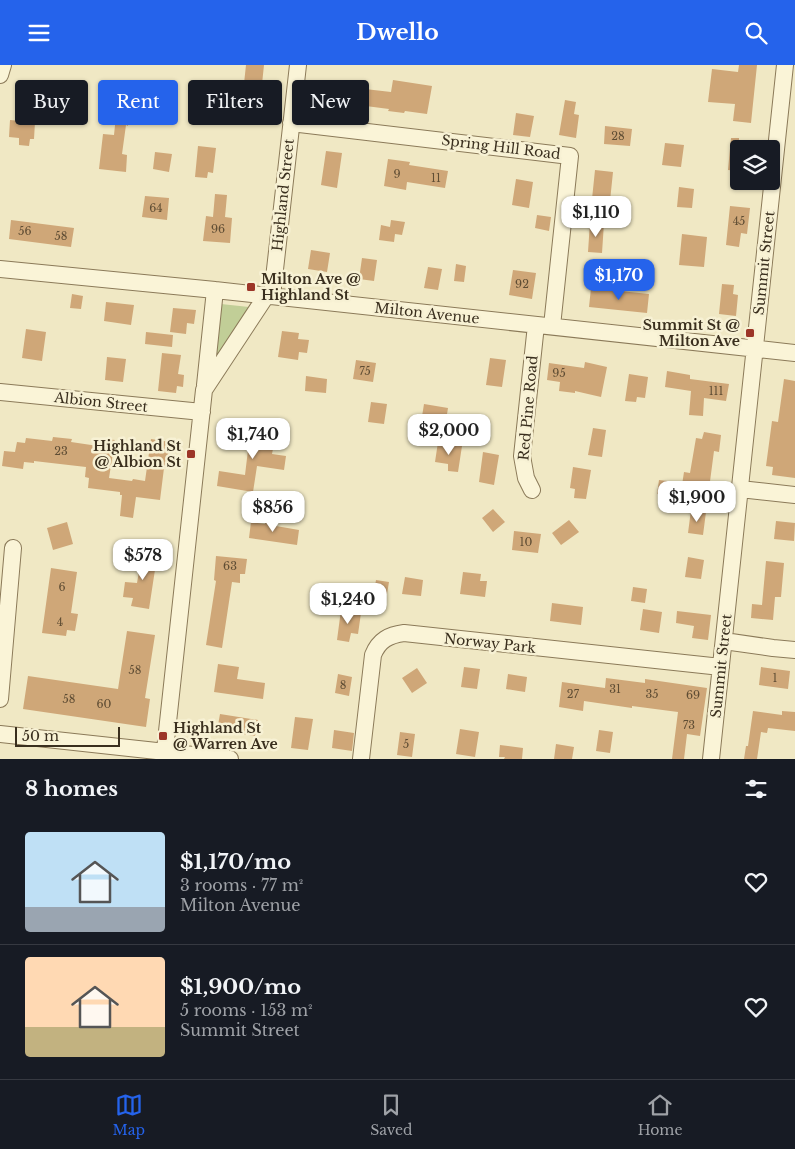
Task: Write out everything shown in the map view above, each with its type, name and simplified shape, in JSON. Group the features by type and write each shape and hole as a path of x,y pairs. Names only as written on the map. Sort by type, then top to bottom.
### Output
{"street":[{"path":"0,75 3,65"},
{"name":"Highland Street","path":"204,390 269,296 298,65"},
{"name":"Summit Street","path":"711,759 755,349 788,104 785,65"},
{"name":"Spring Hill Road","path":"291,123 570,156 544,326"},
{"name":"Milton Avenue","path":"0,269 216,290 795,353"},
{"name":"Highland Street","path":"165,756 216,290"},
{"name":"Red Pine Road","path":"532,490 526,478 522,456 544,326"},
{"name":"Albion Street","path":"0,392 202,412"},
{"path":"740,489 795,495"},
{"path":"0,699 13,548"},
{"name":"Norway Park","path":"361,759 373,655 379,643 397,634 721,667"},
{"path":"724,641 795,649"},
{"path":"0,735 165,756 230,759"}],"green space":[{"path":"221,304 249,307 215,360"}],"building":[{"path":"246,65 264,65 262,80 244,80"},
{"path":"739,65 757,65 751,123 733,121 735,104 708,102 712,69 738,72"},
{"path":"393,80 432,86 427,114 388,111 389,109 369,106 369,89 391,92"},
{"path":"565,100 576,102 574,114 579,115 576,138 559,135"},
{"path":"516,113 534,116 530,137 513,135"},
{"path":"10,120 15,120 15,125 35,125 34,139 30,139 29,146 19,145 19,138 9,137"},
{"path":"115,125 126,125 122,154 127,155 126,172 99,169 103,134 114,135"},
{"path":"605,126 632,129 630,146 604,144"},
{"path":"731,138 739,138 739,140 731,140"},
{"path":"665,143 684,145 681,167 662,165"},
{"path":"198,146 216,148 213,173 208,172 207,178 195,177"},
{"path":"730,149 730,170 728,170"},
{"path":"326,151 342,153 337,188 321,185"},
{"path":"155,152 172,154 169,172 153,169"},
{"path":"388,159 410,162 409,165 448,171 445,188 407,182 406,190 384,186"},
{"path":"595,170 613,172 610,201 592,199"},
{"path":"516,179 533,182 529,208 512,205"},
{"path":"679,187 694,189 692,208 677,207"},
{"path":"215,194 227,195 225,217 232,218 230,243 203,241 206,216 213,217"},
{"path":"145,196 169,198 167,220 142,217"},
{"path":"730,206 750,208 747,234 741,233 739,247 726,245"},
{"path":"537,215 551,217 549,231 535,228"},
{"path":"11,220 74,228 71,247 9,239"},
{"path":"391,220 405,222 402,235 395,234 394,242 379,240 381,225 390,227"},
{"path":"590,222 604,223 602,253 588,252"},
{"path":"682,234 707,237 704,267 679,265"},
{"path":"311,250 330,253 327,272 308,269"},
{"path":"362,258 377,260 374,281 359,279"},
{"path":"456,264 466,266 464,282 454,281"},
{"path":"428,267 442,269 438,290 424,288"},
{"path":"513,270 536,273 532,299 509,295"},
{"path":"722,284 734,285 733,294 738,295 736,316 719,314"},
{"path":"591,288 649,294 647,313 589,307"},
{"path":"72,294 83,296 81,309 70,308"},
{"path":"106,302 134,305 131,325 104,321"},
{"path":"173,308 196,310 194,324 187,323 186,334 170,332"},
{"path":"26,329 46,332 42,361 22,358"},
{"path":"282,331 299,333 298,339 309,340 307,353 299,352 298,360 278,357"},
{"path":"146,332 173,335 172,347 145,344"},
{"path":"162,353 181,355 178,374 184,375 183,387 177,386 176,393 158,391"},
{"path":"107,357 126,359 123,382 105,380"},
{"path":"490,358 506,360 502,387 486,385"},
{"path":"356,360 376,363 373,382 353,379"},
{"path":"585,362 607,367 601,397 575,391 575,393 559,391 560,382 547,380 549,363 584,368"},
{"path":"667,371 690,375 690,379 729,384 726,401 704,398 703,416 689,415 691,391 665,387"},
{"path":"629,374 648,377 645,398 637,397 636,402 625,401"},
{"path":"306,376 327,379 326,393 305,391"},
{"path":"784,379 795,381 795,478 772,475 773,467 766,466 772,421 778,422"},
{"path":"371,402 387,404 384,424 368,422"},
{"path":"424,404 448,408 443,439 419,435"},
{"path":"249,428 267,431 266,436 275,438 272,454 286,456 284,470 257,466 253,492 217,486 219,471 245,475 248,450 236,449 238,433 248,434"},
{"path":"593,428 606,430 602,457 588,455"},
{"path":"704,432 721,435 719,452 714,451 709,489 682,485 684,472 690,473 696,438 702,439"},
{"path":"53,437 72,439 71,442 98,446 99,438 115,440 109,478 132,481 133,479 145,481 151,439 170,442 160,500 136,497 133,518 120,516 122,495 120,495 120,492 88,488 89,478 85,477 86,467 34,461 34,463 24,462 23,469 2,466 4,451 15,452 17,442 25,443 26,438 52,441"},
{"path":"438,442 462,446 458,472 448,471 448,464 435,462"},
{"path":"483,452 499,455 494,485 479,482"},
{"path":"573,467 591,470 586,499 574,498 575,489 570,488"},
{"path":"659,480 676,482 673,497 657,494"},
{"path":"493,509 505,522 493,532 482,518"},
{"path":"691,510 706,512 703,535 688,533"},
{"path":"266,518 277,520 276,526 299,530 297,545 249,538 251,522 265,524"},
{"path":"569,520 579,532 561,545 552,533"},
{"path":"776,521 795,523 794,541 774,539"},
{"path":"67,522 73,544 53,550 47,528"},
{"path":"514,531 541,534 538,553 512,550"},
{"path":"143,548 158,550 149,609 131,606 133,598 123,597 125,582 137,583"},
{"path":"216,556 247,559 245,574 240,574 240,583 232,582 222,648 206,645 216,581 214,580"},
{"path":"688,557 704,560 701,579 685,577"},
{"path":"766,561 784,563 781,597 775,597 773,620 751,618 752,604 762,605"},
{"path":"51,568 77,572 71,613 78,614 75,631 67,630 66,636 42,633"},
{"path":"463,572 481,574 480,581 487,581 485,597 460,594"},
{"path":"405,577 423,580 421,596 402,594"},
{"path":"376,580 389,582 387,594 374,592"},
{"path":"633,587 647,589 645,603 631,601"},
{"path":"552,603 583,607 581,625 550,621"},
{"path":"643,609 662,612 659,633 640,630"},
{"path":"341,610 361,613 358,634 351,633 349,642 337,640"},
{"path":"677,611 711,615 708,640 692,638 694,626 676,623"},
{"path":"127,631 155,635 145,698 150,699 146,727 23,709 28,676 118,689"},
{"path":"218,664 239,667 237,679 265,683 263,699 214,692"},
{"path":"464,667 480,669 477,689 461,687"},
{"path":"761,667 790,671 788,689 759,685"},
{"path":"417,668 427,683 412,693 402,678"},
{"path":"338,674 352,677 349,696 335,693"},
{"path":"508,674 527,677 525,692 506,689"},
{"path":"606,678 645,683 645,679 707,688 700,736 687,734 684,759 672,759 678,712 584,701 583,711 559,707 562,682 605,688"},
{"path":"753,711 782,715 782,711 795,712 795,731 768,728 767,733 761,732 757,759 744,759 746,746 748,746"},
{"path":"220,714 258,720 255,736 217,731"},
{"path":"295,717 313,719 308,750 291,748"},
{"path":"460,729 479,732 475,757 456,754"},
{"path":"334,730 354,733 352,751 332,748"},
{"path":"599,730 613,732 610,753 596,751"},
{"path":"400,732 415,734 412,757 397,755"},
{"path":"556,744 574,747 572,759 554,759"},
{"path":"500,745 523,748 522,759 504,759 505,757 499,757"}],"place":[{"name":"Milton Ave @ Highland St","path":"251,287"},
{"name":"Summit St @ Milton Ave","path":"750,333"},
{"name":"Highland St @ Albion St","path":"191,454"},
{"name":"Highland St @ Warren Ave","path":"163,736"}]}
